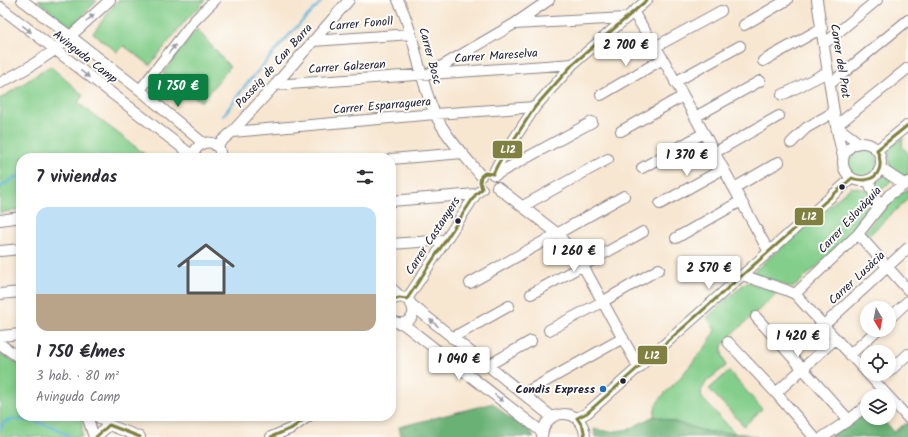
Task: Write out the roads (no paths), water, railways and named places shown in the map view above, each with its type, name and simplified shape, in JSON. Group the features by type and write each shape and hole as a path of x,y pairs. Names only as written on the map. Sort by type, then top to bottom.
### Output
{"street":[{"name":"Avinguda Camp","path":"22,0 140,90 203,143"},
{"path":"0,83 29,67 55,50 110,0"},
{"path":"140,90 193,22 215,0"},
{"name":"Passeig de Can Barra","path":"216,146 232,132 275,85 349,0"},
{"name":"Carrer Bosc","path":"398,0 424,74 427,95 435,114 447,135 481,176"},
{"name":"Carrer Galzeran","path":"275,85 424,74 514,24 549,0"},
{"path":"494,175 498,164 535,107 573,64 647,0"},
{"path":"744,25 787,0"},
{"name":"Carrer del Prat","path":"818,0 836,126 843,157"},
{"path":"824,44 877,0"},
{"name":"Avinguda Camp","path":"0,7 188,153"},
{"path":"655,47 720,11"},
{"path":"514,24 630,15"},
{"path":"630,15 663,59 769,252"},
{"path":"830,84 908,20"},
{"path":"763,61 822,28"},
{"name":"Carrer Fonoll","path":"313,41 411,34"},
{"path":"676,82 740,46"},
{"path":"601,94 663,59"},
{"name":"Carrer Mareselva","path":"424,74 573,64"},
{"path":"859,143 836,126 908,68"},
{"path":"782,95 828,72"},
{"path":"696,117 760,82"},
{"path":"621,131 683,96"},
{"name":"Carrer Esparraguera","path":"232,132 435,114 535,107"},
{"path":"791,143 806,128 834,112"},
{"path":"714,153 779,116"},
{"path":"479,191 479,181 481,176 485,173 494,175 592,122"},
{"path":"877,150 908,125"},
{"path":"642,168 704,133"},
{"path":"194,153 203,143 206,142 213,143 219,149 220,153"},
{"path":"864,142 870,144 877,150 880,155 881,162 877,174 873,177 868,180 855,180 845,171 843,157 848,149 853,145 864,142"},
{"path":"396,159 463,153"},
{"path":"523,206 608,159"},
{"path":"734,188 779,162"},
{"path":"880,168 906,183"},
{"path":"660,204 723,169"},
{"path":"494,175 497,179 497,187"},
{"path":"577,418 588,413 852,178"},
{"path":"868,180 879,207"},
{"name":"Carrer Eslovàquia","path":"795,294 858,234 889,195 906,183"},
{"path":"497,187 558,234 583,266 639,368"},
{"path":"396,200 492,190 497,187"},
{"name":"Carrer Castanyers","path":"396,321 407,322 411,318 413,311 407,301 479,191"},
{"path":"470,283 624,196"},
{"path":"676,238 741,201"},
{"path":"0,220 16,218"},
{"path":"531,294 643,232"},
{"path":"858,234 908,290"},
{"path":"396,244 446,240"},
{"name":"Carrer Lusàcia","path":"824,326 908,248"},
{"path":"0,251 16,249"},
{"path":"549,330 602,302 659,269"},
{"path":"742,276 795,294 860,366"},
{"path":"0,294 16,292"},
{"path":"396,292 552,417"},
{"path":"396,299 407,301"},
{"path":"896,312 908,301"},
{"path":"452,338 509,306"},
{"path":"756,317 849,420"},
{"path":"396,323 542,434 544,426 552,417 560,414 569,414 577,418 582,423 585,430 585,437"},
{"path":"0,336 16,334"},
{"path":"850,355 869,337"},
{"path":"523,394 623,338"},
{"path":"776,393 835,339"},
{"path":"487,366 531,341"},
{"path":"728,342 776,393 814,437"},
{"path":"0,344 16,355"},
{"path":"896,365 908,354"},
{"path":"876,383 880,389"},
{"path":"896,404 907,414"},
{"path":"823,437 860,411"},
{"path":"89,421 95,437 109,425"},
{"path":"104,421 109,425 140,437"},
{"path":"271,437 292,428 302,421"},
{"path":"108,437 109,425"}],"waterway":[{"path":"223,116 245,86 290,34 323,0"},
{"path":"0,187 16,177"},
{"path":"0,429 4,422 16,419"},
{"path":"34,421 55,428 72,437"}],"place":[{"name":"Condis Express","path":"603,389"}]}
